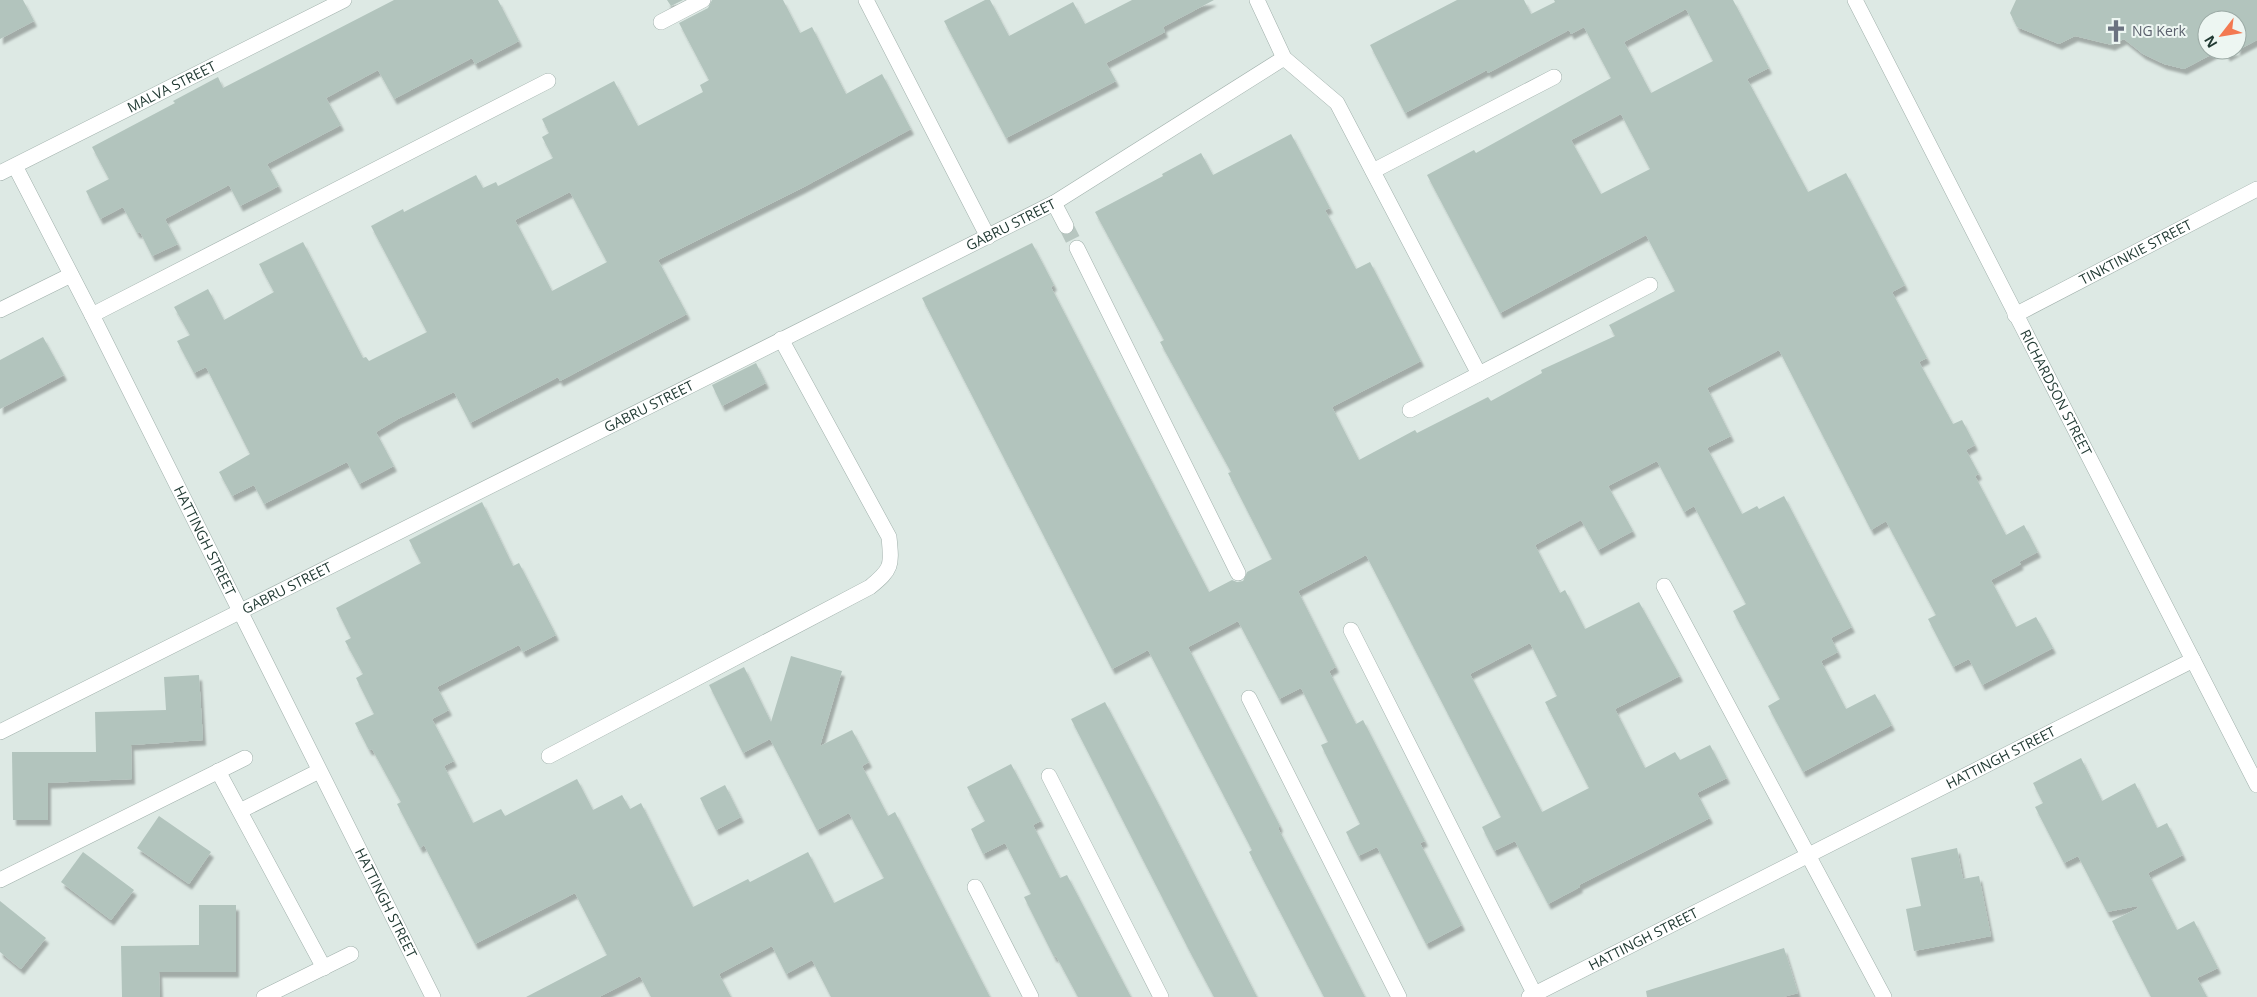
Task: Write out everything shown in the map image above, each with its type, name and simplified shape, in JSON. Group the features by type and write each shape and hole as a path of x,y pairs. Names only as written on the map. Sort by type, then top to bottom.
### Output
{"street":[{"name":"MALVA STREET","path":"0,173 344,0"},
{"path":"661,22 704,0"},
{"path":"866,0 988,237"},
{"path":"1257,0 1284,58 1337,103 1479,374"},
{"name":"RICHARDSON STREET","path":"1856,0 2015,315 2257,785"},
{"name":"GABRU STREET","path":"0,732 1054,203 1284,58"},
{"path":"1373,171 1554,77"},
{"path":"92,315 548,81"},
{"name":"HATTINGH STREET","path":"15,166 92,315 433,997"},
{"name":"TINKTINKIE STREET","path":"2015,315 2257,189"},
{"path":"1054,203 1066,226"},
{"path":"1077,248 1238,573"},
{"path":"0,310 71,275"},
{"path":"1410,410 1650,285"},
{"path":"549,756 870,587 887,574 891,557 889,537 781,339"},
{"path":"1664,586 1884,997"},
{"path":"1352,630 1533,996"},
{"name":"HATTINGH STREET","path":"1533,996 2193,660"},
{"path":"1249,698 1399,997"},
{"path":"0,880 245,758"},
{"path":"240,811 319,771"},
{"path":"218,772 324,968"},
{"path":"1049,776 1161,997"},
{"path":"975,887 1031,997"},
{"path":"264,997 351,954"}],"building":[{"path":"0,0 23,0 34,21 0,39"},
{"path":"394,0 498,0 519,41 475,64 472,58 394,99 378,70 326,98 341,125 267,164 279,186 240,206 229,185 165,219 178,244 152,256 140,232 137,233 123,207 100,219 86,191 109,179 92,147 175,103 173,101 218,77 223,88"},
{"path":"667,0 683,0 671,6"},
{"path":"712,0 783,0 800,33 812,27 846,94 882,74 911,129 802,188 658,260 687,314 560,381 558,377 470,423 454,392 398,419 376,432 394,466 359,484 347,462 264,504 254,485 232,496 219,472 250,454 206,367 194,373 177,341 190,335 174,307 208,289 224,320 274,292 259,264 303,242 363,358 366,357 369,361 427,332 371,226 403,209 404,212 476,175 483,188 496,182 498,186 553,158 542,137 549,133 542,119 614,81 638,126 703,92 700,85 709,80 679,23 708,8","holes":["570,192 607,262 552,291 515,220"]},
{"path":"985,0 990,0 1009,36 1073,2 1085,24 1132,0 1214,0 1163,27 1165,32 1106,63 1116,81 1006,138 944,21"},
{"path":"1457,0 1524,0 1531,14 1555,2 1554,0 1733,0 1769,68 1747,79 1808,192 1846,173 1905,285 1892,292 1927,358 1919,362 1953,424 1962,420 1975,445 1966,450 1979,474 1975,476 2006,535 2024,525 2038,552 2019,562 2021,564 1991,580 2016,627 2036,617 2053,648 1982,685 1969,659 1953,667 1928,619 1936,615 1886,521 1871,530 1779,350 1707,388 1731,436 1707,448 1742,514 1757,506 1759,509 1784,496 1852,627 1831,638 1838,652 1821,661 1846,709 1875,694 1892,725 1803,772 1768,706 1780,699 1733,611 1746,604 1694,506 1684,512 1657,461 1608,486 1633,531 1598,550 1581,520 1535,545 1560,593 1565,590 1585,629 1639,602 1680,676 1615,709 1645,768 1675,752 1680,760 1710,745 1727,778 1697,793 1710,818 1579,885 1580,887 1548,904 1515,841 1494,851 1482,827 1501,817 1366,555 1298,591 1336,667 1329,671 1356,724 1363,720 1425,841 1420,843 1462,925 1426,944 1377,847 1358,856 1346,832 1360,824 1321,745 1328,742 1301,688 1279,699 1238,621 1188,647 1365,997 1324,997 1249,852 1252,850 1148,650 1112,669 922,298 1032,243 1054,285 1051,287 1209,592 1232,580 1237,582 1243,581 1247,572 1272,559 1228,473 1231,472 1160,342 1164,340 1095,212 1163,176 1162,174 1201,153 1213,175 1291,134 1330,208 1325,210 1356,269 1370,262 1421,361 1332,407 1359,460 1415,430 1417,433 1488,397 1491,401 1542,373 1541,370 1615,336 1609,325 1675,291 1646,235 1500,313 1427,175 1474,150 1476,153 1611,78 1584,27 1571,34 1569,30 1488,73 1487,70 1405,113 1370,45","holes":["1686,9 1713,61 1651,93 1624,42","1621,114 1650,169 1601,194 1571,140","1530,643 1557,696 1545,702 1589,788 1542,812 1470,674"]},
{"name":"NG Kerk","path":"2016,0 2257,0 2257,40 2247,45 2247,10 2197,10 2197,60 2201,60 2184,69 2164,64 2143,54 2124,39 2112,45 2075,36 2059,44 2017,27 2010,13"},
{"path":"43,337 64,375 0,409 0,360"},
{"path":"756,363 766,383 722,406 712,385"},
{"path":"482,502 513,566 519,563 556,635 523,652 519,645 437,687 449,710 432,719 454,761 444,766 473,823 501,809 505,816 577,779 593,810 622,795 630,809 641,803 693,907 748,879 750,882 808,852 834,903 884,878 849,813 817,830 770,739 743,753 709,685 744,667 771,722 791,656 842,671 820,746 852,730 869,762 862,766 888,816 895,812 990,997 831,997 812,960 786,974 772,946 719,974 731,997 651,997 640,976 599,997 526,997 607,955 575,893 475,944 424,845 420,848 397,804 401,802 372,749 369,750 355,723 374,714 356,678 363,674 345,641 351,638 336,608 421,563 409,540"},
{"path":"199,675 203,740 131,745 132,779 48,783 48,820 13,820 12,752 96,752 95,712 166,710 164,677"},
{"path":"1105,702 1257,997 1214,997 1190,952 1071,719"},
{"path":"2081,758 2102,801 2135,783 2157,828 2167,823 2183,855 2148,873 2177,930 2194,921 2218,968 2197,978 2207,997 2151,997 2112,921 2138,908 2137,906 2107,912 2078,856 2064,863 2035,807 2043,803 2033,783"},
{"path":"1011,764 1041,821 1033,825 1060,878 1067,875 1131,997 1078,997 1056,956 1054,957 1024,897 1031,894 1005,843 983,854 971,829 985,821 967,787"},
{"path":"725,785 741,817 716,830 700,798"},
{"path":"159,816 211,852 189,884 137,848"},
{"path":"1957,848 1963,879 1979,876 1991,936 1914,951 1906,909 1921,906 1911,858"},
{"path":"83,852 134,890 111,920 61,882"},
{"path":"0,901 46,938 21,969 0,952"},
{"path":"199,905 236,905 236,972 159,972 160,997 122,997 121,946 199,945"},
{"path":"1784,948 1798,993 1783,997 1647,997 1646,991"}],"tunnel":[{"path":"1066,226 1077,248"}],"place":[{"name":"NG Kerk","path":"2116,31"}]}
